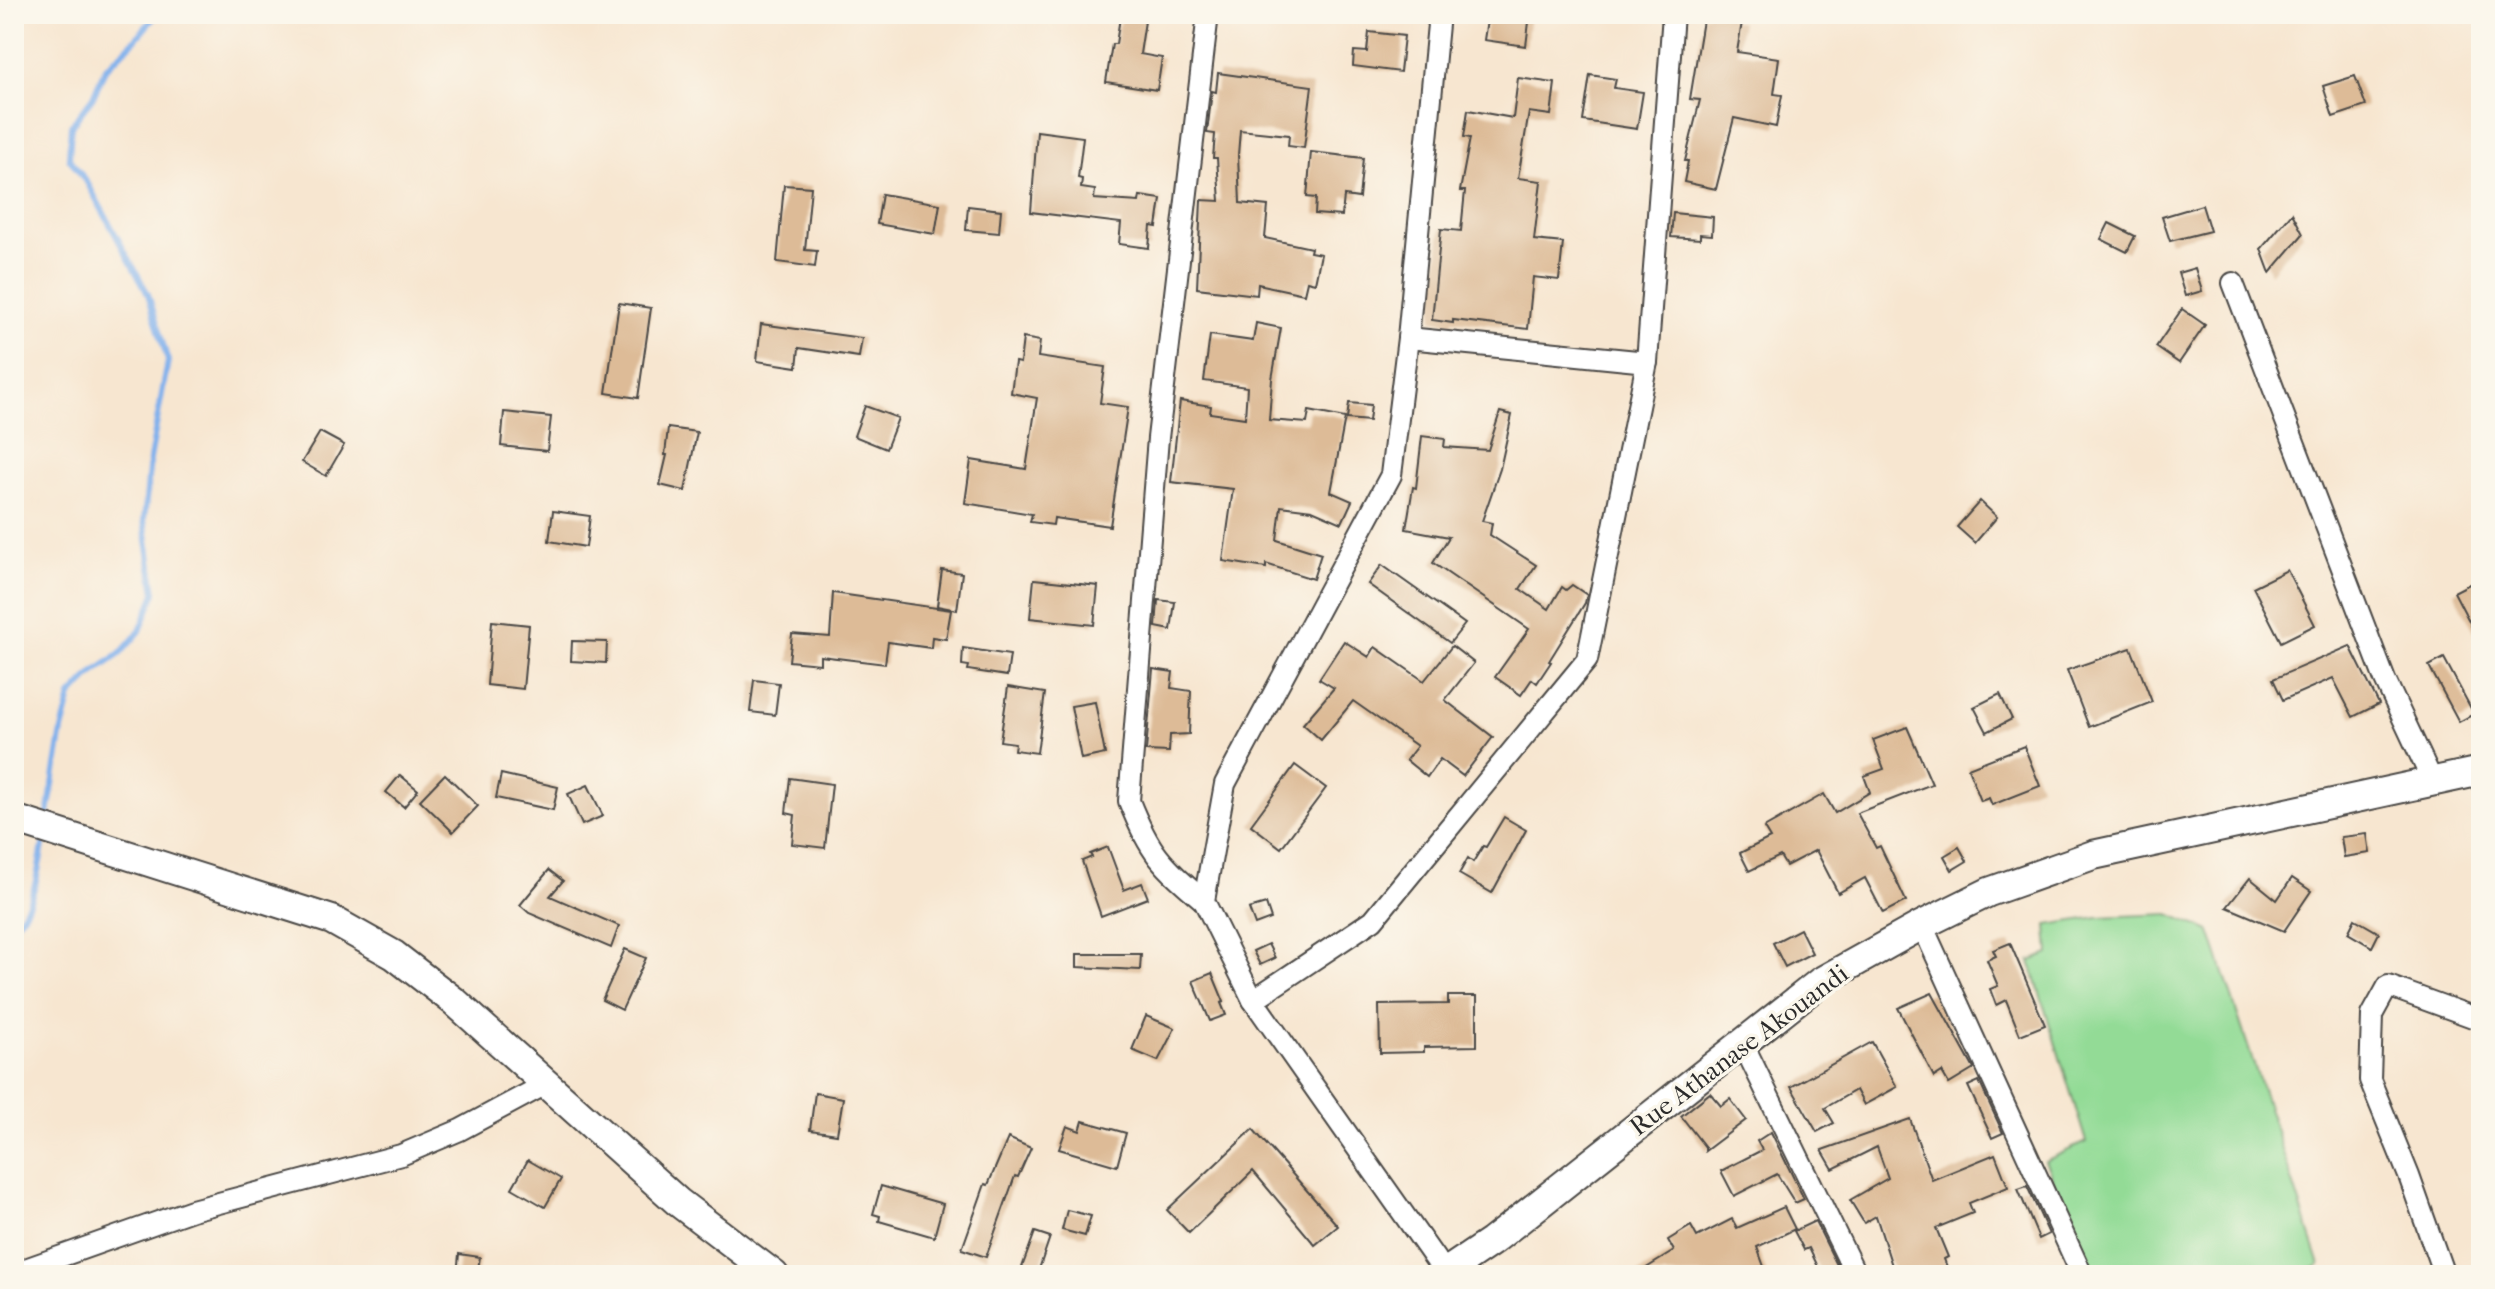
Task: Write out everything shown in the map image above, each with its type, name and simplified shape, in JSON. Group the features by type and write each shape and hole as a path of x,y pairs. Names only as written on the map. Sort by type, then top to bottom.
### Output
{"street":[{"path":"1208,14 1158,438 1129,801 1147,845 1162,865 1204,901 1253,1000 1443,1274"},
{"path":"1204,901 1225,784 1391,475 1408,338 1439,14"},
{"path":"1253,1000 1373,920 1587,660 1647,362 1673,14"},
{"path":"2233,283 2385,680 2432,780"},
{"path":"1408,338 1647,362"},
{"name":"Rue Athanase Akouandi","path":"1443,1274 1491,1242 1820,982 1989,892 2093,855 2481,771"},
{"path":"19,820 332,920 394,955 455,1002 678,1202 774,1275"},
{"path":"1922,925 2082,1275"},
{"path":"2444,1275 2409,1176 2370,1080 2372,1015 2388,986 2481,1020"},
{"path":"1742,1042 1856,1275"},
{"path":"14,1273 192,1210 401,1155 460,1130 546,1084"}],"green space":[{"path":"2169,914 2210,931 2320,1265 2301,1275 2094,1275 2045,1161 2086,1142 2030,961 2049,954 2047,925 2098,917"}],"building":[{"path":"1488,14 1530,14 1526,46 1484,40"},
{"path":"1704,14 1732,14 1731,20 1742,22 1737,52 1779,58 1774,94 1782,95 1776,127 1734,118 1716,189 1684,182 1688,161 1685,161 1700,100 1690,99"},
{"path":"1120,17 1145,21 1140,54 1162,58 1157,90 1106,82"},
{"path":"1369,32 1404,36 1400,72 1353,66 1354,51 1367,52"},
{"path":"1218,73 1312,86 1304,148 1288,146 1289,135 1240,130 1238,155 1240,203 1268,206 1265,238 1311,248 1310,252 1321,254 1315,283 1307,281 1304,294 1258,284 1257,295 1197,288 1201,200 1220,201 1217,158 1213,158 1215,134 1207,133 1212,91 1216,92"},
{"path":"1590,75 1616,79 1614,88 1643,92 1637,129 1583,121"},
{"path":"2355,76 2366,106 2333,117 2323,86"},
{"path":"1518,78 1555,83 1551,115 1529,112 1518,178 1541,181 1534,240 1563,243 1559,280 1533,277 1528,329 1432,320 1441,229 1461,231 1465,191 1460,191 1470,138 1464,137 1468,110 1513,118"},
{"path":"1037,131 1083,137 1078,178 1082,179 1081,188 1095,190 1094,199 1139,202 1140,196 1161,199 1157,227 1151,226 1149,248 1119,244 1121,223 1031,212"},
{"path":"1311,152 1363,158 1359,198 1344,196 1342,216 1315,214 1316,198 1307,197"},
{"path":"784,185 811,187 805,250 817,251 815,267 777,262"},
{"path":"882,194 940,204 935,234 877,224"},
{"path":"2202,205 2210,231 2170,241 2162,217"},
{"path":"968,206 1001,210 999,233 966,230"},
{"path":"1673,213 1713,217 1712,235 1700,234 1700,239 1671,237"},
{"path":"2292,213 2303,234 2270,273 2261,249"},
{"path":"2109,223 2135,236 2127,252 2101,239"},
{"path":"2195,268 2202,291 2185,296 2178,273"},
{"path":"619,303 651,308 638,398 606,393"},
{"path":"2182,309 2205,325 2179,363 2156,347"},
{"path":"1256,323 1281,328 1269,420 1307,423 1309,411 1345,418 1331,492 1352,501 1342,523 1312,510 1281,506 1277,540 1321,554 1313,579 1266,564 1266,568 1223,561 1233,489 1171,482 1180,401 1211,406 1210,413 1245,418 1247,387 1204,381 1210,335 1253,341"},
{"path":"761,324 862,338 859,357 799,348 797,367 757,361"},
{"path":"1023,338 1040,341 1038,357 1105,367 1100,403 1128,407 1110,526 1054,518 1053,525 1030,522 1032,514 965,503 971,460 1026,469 1037,398 1011,393 1015,362 1020,363"},
{"path":"1349,403 1371,405 1369,421 1347,419"},
{"path":"865,406 898,418 886,449 854,436"},
{"path":"504,412 551,417 547,451 501,446"},
{"path":"1500,412 1512,415 1500,469 1482,521 1492,523 1490,535 1536,565 1520,589 1549,609 1562,587 1566,590 1572,585 1587,595 1551,662 1537,683 1532,679 1521,695 1495,677 1529,629 1433,563 1449,537 1406,529 1413,487 1416,488 1422,436 1445,439 1444,447 1488,450"},
{"path":"668,428 697,432 685,491 660,485 667,455"},
{"path":"320,432 344,445 326,476 302,462"},
{"path":"1980,501 1997,517 1975,543 1957,527"},
{"path":"553,511 590,516 586,547 549,541"},
{"path":"1382,565 1465,624 1450,643 1368,584"},
{"path":"942,570 962,573 957,610 937,606"},
{"path":"2287,570 2315,625 2281,642 2253,587"},
{"path":"2481,578 2481,644 2454,592"},
{"path":"1034,579 1098,586 1094,625 1030,618"},
{"path":"833,593 951,610 946,639 932,637 931,648 888,642 885,664 820,656 820,664 789,661 792,634 830,637"},
{"path":"1158,600 1175,602 1171,630 1156,627"},
{"path":"492,621 529,625 523,689 487,685"},
{"path":"572,641 607,642 606,663 571,661"},
{"path":"1344,641 1369,657 1375,647 1424,681 1452,646 1474,663 1445,700 1493,737 1463,776 1440,759 1427,777 1406,760 1417,746 1353,701 1321,740 1303,724 1334,688 1319,679"},
{"path":"2350,646 2379,704 2353,717 2333,678 2283,700 2273,679"},
{"path":"963,648 1010,655 1007,676 968,670 969,666 962,665"},
{"path":"2131,648 2152,702 2089,727 2067,670"},
{"path":"2444,658 2474,714 2459,722 2429,666"},
{"path":"1153,669 1173,672 1171,688 1191,691 1189,734 1170,735 1169,752 1146,751"},
{"path":"754,680 779,683 775,715 750,712"},
{"path":"1008,687 1045,693 1037,753 1014,750 1015,743 1000,741"},
{"path":"2000,694 2012,719 1987,732 1974,707"},
{"path":"1095,702 1105,754 1081,759 1071,706"},
{"path":"1907,727 1932,784 1857,813 1876,848 1880,846 1906,901 1883,913 1865,878 1838,893 1816,850 1786,866 1780,856 1749,871 1740,853 1770,838 1764,828 1824,794 1835,813 1870,792 1864,776 1884,769 1873,740"},
{"path":"2024,746 2040,786 1992,805 1989,798 1981,801 1968,768"},
{"path":"1295,765 1326,788 1281,848 1251,825"},
{"path":"445,774 478,806 453,832 420,800"},
{"path":"501,774 558,787 553,810 496,798"},
{"path":"400,775 418,790 404,807 386,792"},
{"path":"790,778 832,784 825,848 792,844 795,815 786,813"},
{"path":"588,785 603,816 582,825 568,794"},
{"path":"1504,817 1526,830 1492,893 1459,874 1468,858 1473,862 1483,846 1486,847"},
{"path":"2367,834 2370,853 2344,857 2341,837"},
{"path":"1108,847 1124,890 1142,883 1148,898 1101,916 1082,861"},
{"path":"1959,847 1967,861 1952,870 1944,856"},
{"path":"549,870 563,881 550,896 619,926 611,948 529,913 520,905"},
{"path":"2250,878 2277,900 2292,878 2311,891 2284,931 2227,907"},
{"path":"1266,904 1271,919 1255,925 1249,909"},
{"path":"2355,919 2379,933 2372,947 2348,933"},
{"path":"1800,929 1812,953 1785,967 1773,943"},
{"path":"2010,943 2045,1025 2020,1035 2006,1000 1996,1005 1990,989 1998,986 1987,960 1996,956 1993,950"},
{"path":"1268,944 1275,958 1260,965 1253,951"},
{"path":"625,949 646,958 622,1010 602,1000"},
{"path":"1077,954 1141,954 1140,970 1077,967"},
{"path":"1212,973 1226,1015 1210,1021 1193,981"},
{"path":"1932,993 1974,1069 1949,1084 1942,1072 1934,1077 1898,1008"},
{"path":"1448,996 1477,996 1477,1046 1424,1047 1424,1052 1380,1053 1379,1005 1448,1004"},
{"path":"1146,1016 1175,1028 1158,1061 1132,1050"},
{"path":"1872,1042 1897,1087 1864,1105 1856,1090 1825,1108 1834,1123 1817,1132 1791,1087"},
{"path":"1979,1081 2003,1133 1992,1138 1968,1086"},
{"path":"815,1093 843,1098 837,1134 810,1130"},
{"path":"1710,1093 1721,1106 1730,1099 1746,1120 1705,1151 1681,1116"},
{"path":"1910,1119 1932,1180 1995,1154 2008,1187 1969,1203 1973,1213 1936,1228 1948,1257 1944,1259 1950,1275 1895,1275 1876,1216 1864,1223 1850,1200 1888,1178 1877,1147 1833,1169 1822,1150"},
{"path":"1083,1121 1126,1133 1117,1166 1059,1149 1067,1126 1080,1131"},
{"path":"1253,1129 1338,1226 1315,1245 1253,1171 1189,1233 1167,1210"},
{"path":"1771,1132 1804,1199 1795,1203 1777,1174 1734,1196 1721,1171 1762,1150 1757,1141"},
{"path":"1008,1138 1031,1148 1018,1177 1015,1176 986,1257 962,1249 985,1184 988,1185"},
{"path":"528,1160 561,1179 545,1207 512,1188"},
{"path":"881,1186 943,1204 934,1237 879,1221 880,1216 873,1214"},
{"path":"2027,1186 2049,1234 2039,1239 2018,1189"},
{"path":"1784,1207 1795,1229 1757,1247 1767,1275 1635,1275 1674,1251 1668,1240 1691,1226 1697,1237 1732,1219 1737,1228"},
{"path":"1067,1210 1091,1216 1085,1236 1062,1230"},
{"path":"1815,1221 1841,1273 1837,1275 1822,1275 1809,1248 1804,1250 1794,1231"},
{"path":"1035,1232 1050,1237 1037,1275 1021,1270"},
{"path":"459,1254 480,1257 477,1275 457,1275"}],"waterway":[{"path":"47,820 71,696 93,673 120,654 140,631 155,593 144,520 150,459 168,361 148,294 88,184 69,158 71,126 93,97 105,69 157,14"},
{"path":"14,924 27,908 31,897 44,839"}]}
